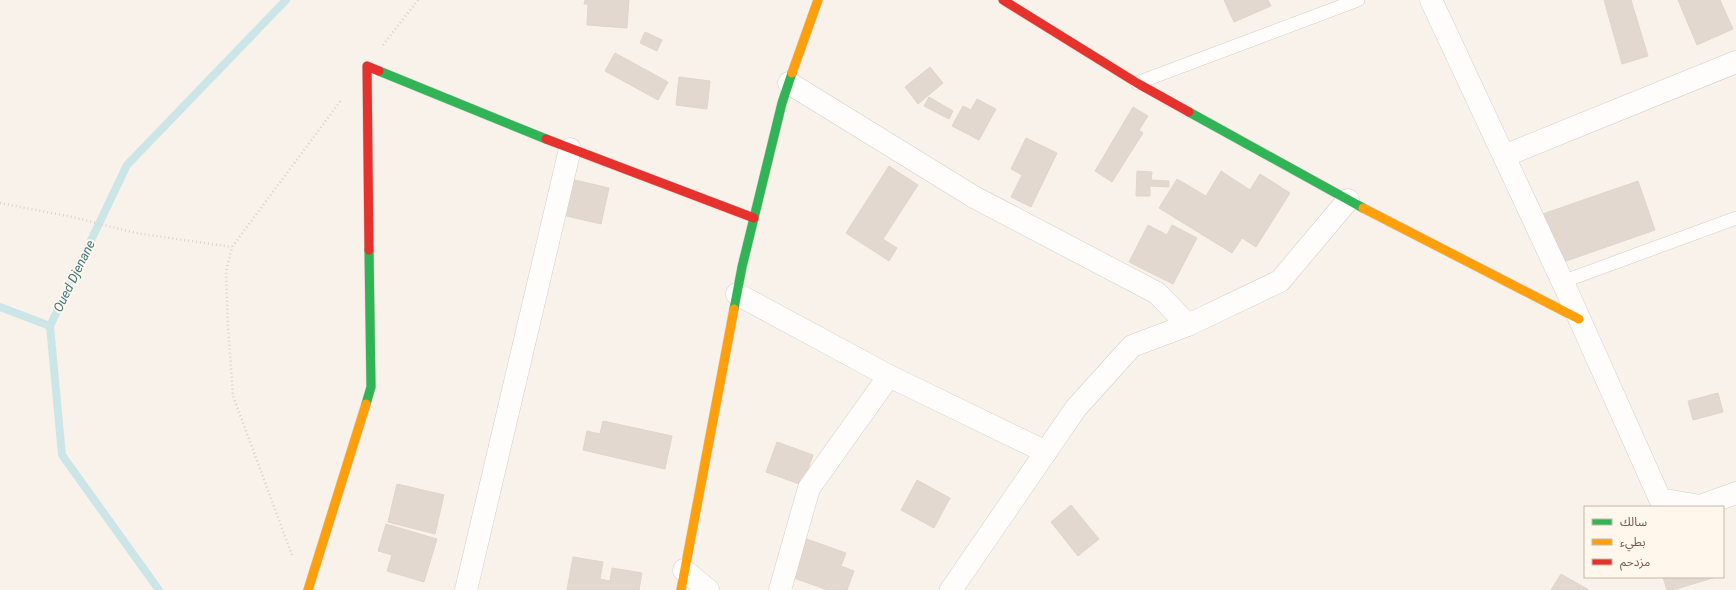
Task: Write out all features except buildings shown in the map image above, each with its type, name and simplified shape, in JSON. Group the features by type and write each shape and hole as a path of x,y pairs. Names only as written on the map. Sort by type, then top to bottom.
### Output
{"street":[{"path":"708,590 683,580 737,294 754,218 782,103 818,0"},
{"path":"1003,0 1137,83 1348,200 1579,320"},
{"path":"1431,0 1562,282 1660,499 1700,506 1736,493"},
{"path":"1504,156 1736,62"},
{"path":"308,590 371,387 367,66 570,149 754,218"},
{"path":"789,83 974,197 1157,293 1188,325"},
{"path":"466,590 570,149"},
{"path":"952,590 1076,408 1132,346 1188,325 1280,281 1348,200"},
{"path":"737,294 889,376 1046,452"},
{"path":"780,590 809,488 889,376"}],"lane":[{"path":"1137,83 1358,0"},
{"path":"1562,282 1736,218"}],"path":[{"path":"367,66 418,0"},
{"path":"292,556 233,396 226,272 232,247 343,97"},
{"path":"0,203 72,217 136,233 232,247"}],"waterway":[{"name":"Oued Djenane","path":"159,590 62,455 50,326 127,165 286,0"},
{"path":"0,307 50,326"}],"traffic: fast":[{"path":"379,71 546,139"},
{"path":"734,309 742,267 782,103 792,73"},
{"path":"1189,112 1363,208"},
{"path":"366,404 371,387 369,250"}],"traffic: slow":[{"path":"792,73 818,0"},
{"path":"1363,208 1579,319"},
{"path":"681,590 734,309"},
{"path":"308,590 366,404"}],"traffic: jam":[{"path":"1003,0 1137,83 1189,112"},
{"path":"369,250 367,66 379,71"},
{"path":"546,139 754,218"}]}
